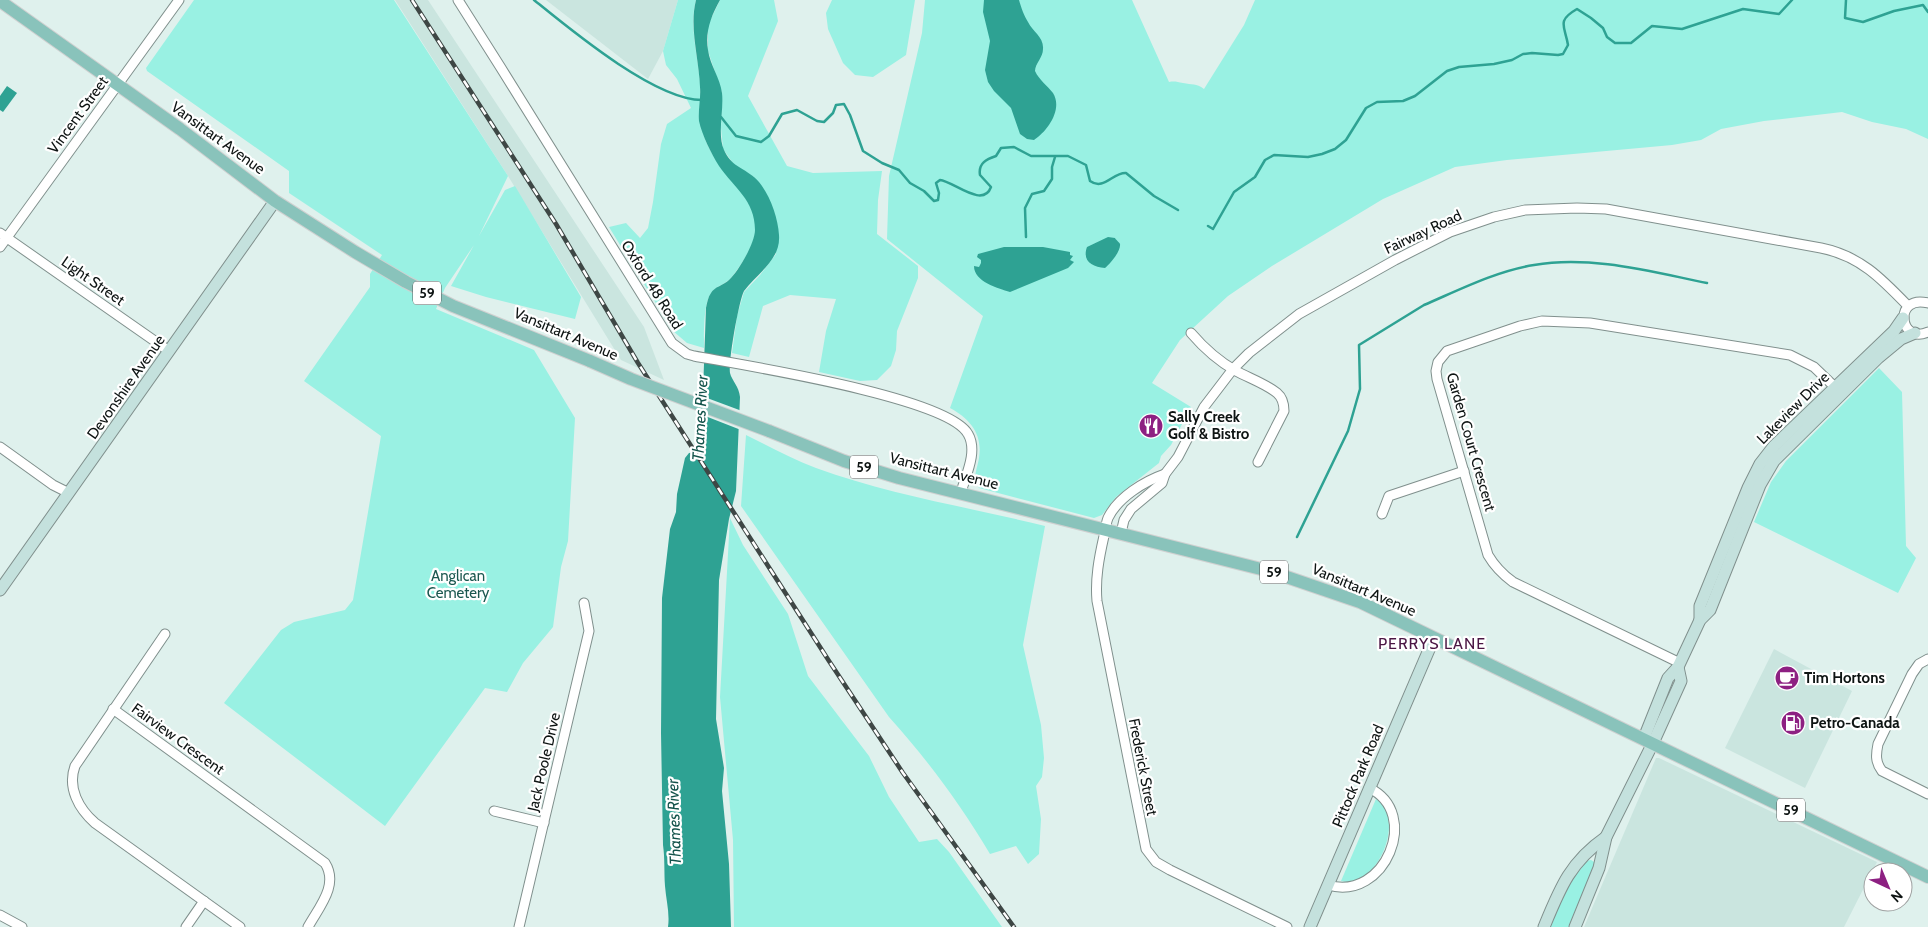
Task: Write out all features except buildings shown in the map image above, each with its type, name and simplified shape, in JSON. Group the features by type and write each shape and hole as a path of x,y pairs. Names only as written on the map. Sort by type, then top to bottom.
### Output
{"main road":[{"name":"Vansittart Avenue","path":"0,0 275,200 355,252 406,282 454,306 631,379 871,469 899,478 961,492 1269,571 1360,602 1928,877"}],"street":[{"name":"Vincent Street","path":"0,247 3,236 179,0"},
{"name":"Oxford 48 Road","path":"458,0 672,343 687,354 694,356 872,391 940,413 959,423 968,433 972,443 972,454 961,492"},
{"name":"Devonshire Avenue","path":"0,590 275,200"},
{"name":"Fairway Road","path":"1121,533 1124,520 1130,509 1162,483 1165,474 1178,457 1204,407 1233,369 1264,340 1299,314 1408,253 1464,226 1494,217 1525,210 1548,208 1606,210 1826,249 1864,265 1881,278 1908,306"},
{"name":"Light Street","path":"3,236 170,351"},
{"path":"1928,303 1915,302 1908,306 1903,318 1907,328 1915,334 1928,332"},
{"name":"Lakeview Drive","path":"1838,390 1894,331 1903,318"},
{"name":"Garden Court Crescent","path":"1679,665 1513,582 1494,566 1488,555 1436,376 1438,362 1444,354 1452,349 1531,323 1590,322 1783,354 1804,361 1814,367 1838,390"},
{"path":"1191,334 1233,369 1275,392 1284,404 1281,417 1258,462"},
{"name":"Lakeview Drive","path":"1574,927 1599,868 1606,838 1648,741 1681,681 1679,665 1700,620 1700,606 1748,488 1760,464 1774,446 1838,390 1906,336 1915,334"},
{"path":"0,447 53,485 69,493"},
{"path":"1382,514 1389,496 1464,471"},
{"name":"Fairway Road","path":"1106,529 1107,519 1120,503 1150,479 1165,474"},
{"name":"Frederick Street","path":"1106,529 1100,553 1097,601 1146,850 1156,862 1170,870 1286,927"},
{"name":"Jack Poole Drive","path":"519,927 589,631 584,603"},
{"path":"113,709 165,634"},
{"name":"Pittock Park Road","path":"1310,927 1434,638"},
{"path":"1928,659 1919,664 1912,674 1878,744 1876,754 1878,766 1882,771 1928,794"},
{"name":"Fairview Crescent","path":"240,927 95,823 80,808 74,794 73,770 83,752 113,709 323,860 330,873 330,886 308,927"},
{"path":"1328,885 1343,888 1362,883 1377,873 1390,852 1394,828 1391,810 1381,795 1369,788"},
{"path":"494,812 544,823"},
{"name":"Lakeview Drive","path":"1544,927 1558,893 1571,870 1589,849 1606,838"},
{"path":"186,927 204,901"},
{"path":"0,916 22,927"}],"shaded area":[{"path":"395,0 428,0 644,327 664,380 621,360 508,176"},
{"path":"546,0 678,0 663,51 648,79"},
{"path":"1774,649 1852,691 1805,788 1725,748"},
{"path":"1656,758 1877,862 1863,862 1863,890 1844,927 1584,927"}],"green space":[{"name":"Anglican Cemetery","path":"194,0 394,0 508,176 479,236 505,190 515,186 581,297 575,319 486,297 451,286 474,245 445,288 436,309 534,350 575,418 568,541 561,567 553,627 523,663 507,692 485,688 385,826 224,703 281,630 294,622 345,610 353,600 381,436 304,381 370,287 370,274 382,255 289,193 289,171 147,71 146,68"},
{"path":"678,0 696,0 693,20 700,83 701,124 704,136 709,148 751,207 755,219 756,232 749,250 738,269 730,279 714,290 709,297 705,318 704,348 687,343 673,331 609,227 626,223 640,238 648,228 661,144 667,124 691,108 677,79 666,65 663,51"},
{"path":"720,0 774,0 778,21 748,96 787,166 813,173 882,171 878,200 877,234 918,266 918,278 897,331 896,350 891,366 877,380 860,381 819,372 826,331 836,299 790,295 763,306 749,357 732,353 737,316 744,292 776,254 754,177 735,166 723,149 721,128 722,93 708,51 708,25"},
{"path":"832,0 915,0 906,55 873,77 855,75 843,63 828,29 826,13"},
{"path":"925,0 1132,0 1169,82 1199,86 1204,89 1244,25 1255,0 1928,0 1928,139 1906,129 1872,122 1842,112 1764,121 1721,129 1701,140 1672,145 1507,160 1455,167 1383,199 1272,266 1228,296 1180,340 1152,383 1191,407 1171,445 1161,456 1159,463 1116,497 1102,515 1094,518 979,488 975,477 980,449 977,435 974,428 964,417 950,408 983,316 887,239 889,176 922,33"},
{"path":"1879,368 1902,392 1906,546 1916,558 1898,593 1754,522 1771,482 1786,461"},
{"path":"746,435 789,457 872,486 1045,526 1023,645 1041,725 1044,758 1042,777 1036,786 1041,819 1039,854 1028,864 1016,846 990,854 955,800 917,749 889,717 741,506"},
{"path":"730,518 743,545 788,614 808,676 869,756 889,797 919,842 937,839 949,852 1002,927 734,927 733,840 720,697"},
{"path":"1376,799 1385,809 1389,822 1388,837 1383,852 1365,876 1354,881 1341,881"},
{"path":"1591,860 1594,862 1594,867 1569,927 1549,927 1565,888 1586,861"}],"water":[{"name":"Thames River","path":"696,0 720,0 709,24 707,43 709,56 722,93 721,137 724,150 733,163 754,177 764,188 774,211 779,235 779,244 772,259 744,291 734,331 730,367 731,376 740,397 736,491 729,519 719,580 716,719 724,768 722,791 729,864 731,927 668,927 669,917 663,845 661,733 662,598 670,529 676,512 677,494 685,458 689,453 695,452 699,440 702,420 706,308 708,300 712,291 727,282 737,271 749,249 755,230 748,202 719,166 707,144 699,121 700,87 694,21"},
{"path":"984,0 1019,0 1030,26 1042,41 1043,52 1035,71 1053,93 1056,99 1056,106 1049,125 1034,140 1027,139 1020,134 1011,108 988,82 985,70 990,41 983,12"},
{"path":"7,86 17,93 3,112 0,110 0,96"},
{"path":"1108,237 1115,238 1120,243 1117,254 1105,268 1092,265 1087,260 1087,247"},
{"path":"1004,247 1043,247 1070,252 1070,255 1073,256 1070,260 1074,262 1068,268 1010,292 982,280 975,272 974,266 979,267 981,263 981,260 977,257 978,254"}],"pier":[{"path":"699,395 742,411 741,430 700,414"}],"waterway":[{"path":"534,0 591,45 638,76 661,89 683,97 702,100"},
{"path":"1208,226 1213,229 1234,192 1255,177 1265,160 1274,155 1308,157 1335,149 1346,140 1366,108 1377,102 1403,101 1415,96 1447,71 1459,67 1494,64 1512,60 1523,54 1563,54 1568,45 1564,21 1570,13 1577,9 1603,28 1607,37 1615,43 1631,43 1652,26 1682,29 1743,9 1779,14 1792,0"},
{"path":"1846,0 1845,18 1863,22 1894,11 1923,5 1928,12"},
{"path":"721,117 736,136 761,142 769,136 782,114 797,110 817,121 824,122 833,113 836,105 844,104 863,151 882,163 899,170 910,183 924,191 934,201 938,200 939,193 936,183 940,180 975,195 987,193 991,187 980,175 980,167 986,160 996,156 1001,148 1014,147 1031,156 1068,156 1086,165 1090,181 1095,183 1104,183 1121,173 1126,173 1154,196 1178,210"},
{"path":"1026,237 1025,208 1032,194 1044,191 1052,179 1052,167 1055,157"},
{"path":"1297,537 1348,431 1360,389 1359,345 1424,305 1492,276 1534,265 1556,262 1599,263 1707,283"}],"railway":[{"path":"412,0 556,224 638,363 829,661 903,773 1014,927"}],"place":[{"name":"Sally Creek Golf & Bistro","path":"1151,426"},
{"name":"Tim Hortons","path":"1787,678"},
{"name":"Petro-Canada","path":"1793,723"}],"district":[{"name":"PERRYS LANE","path":"1432,643"}]}
